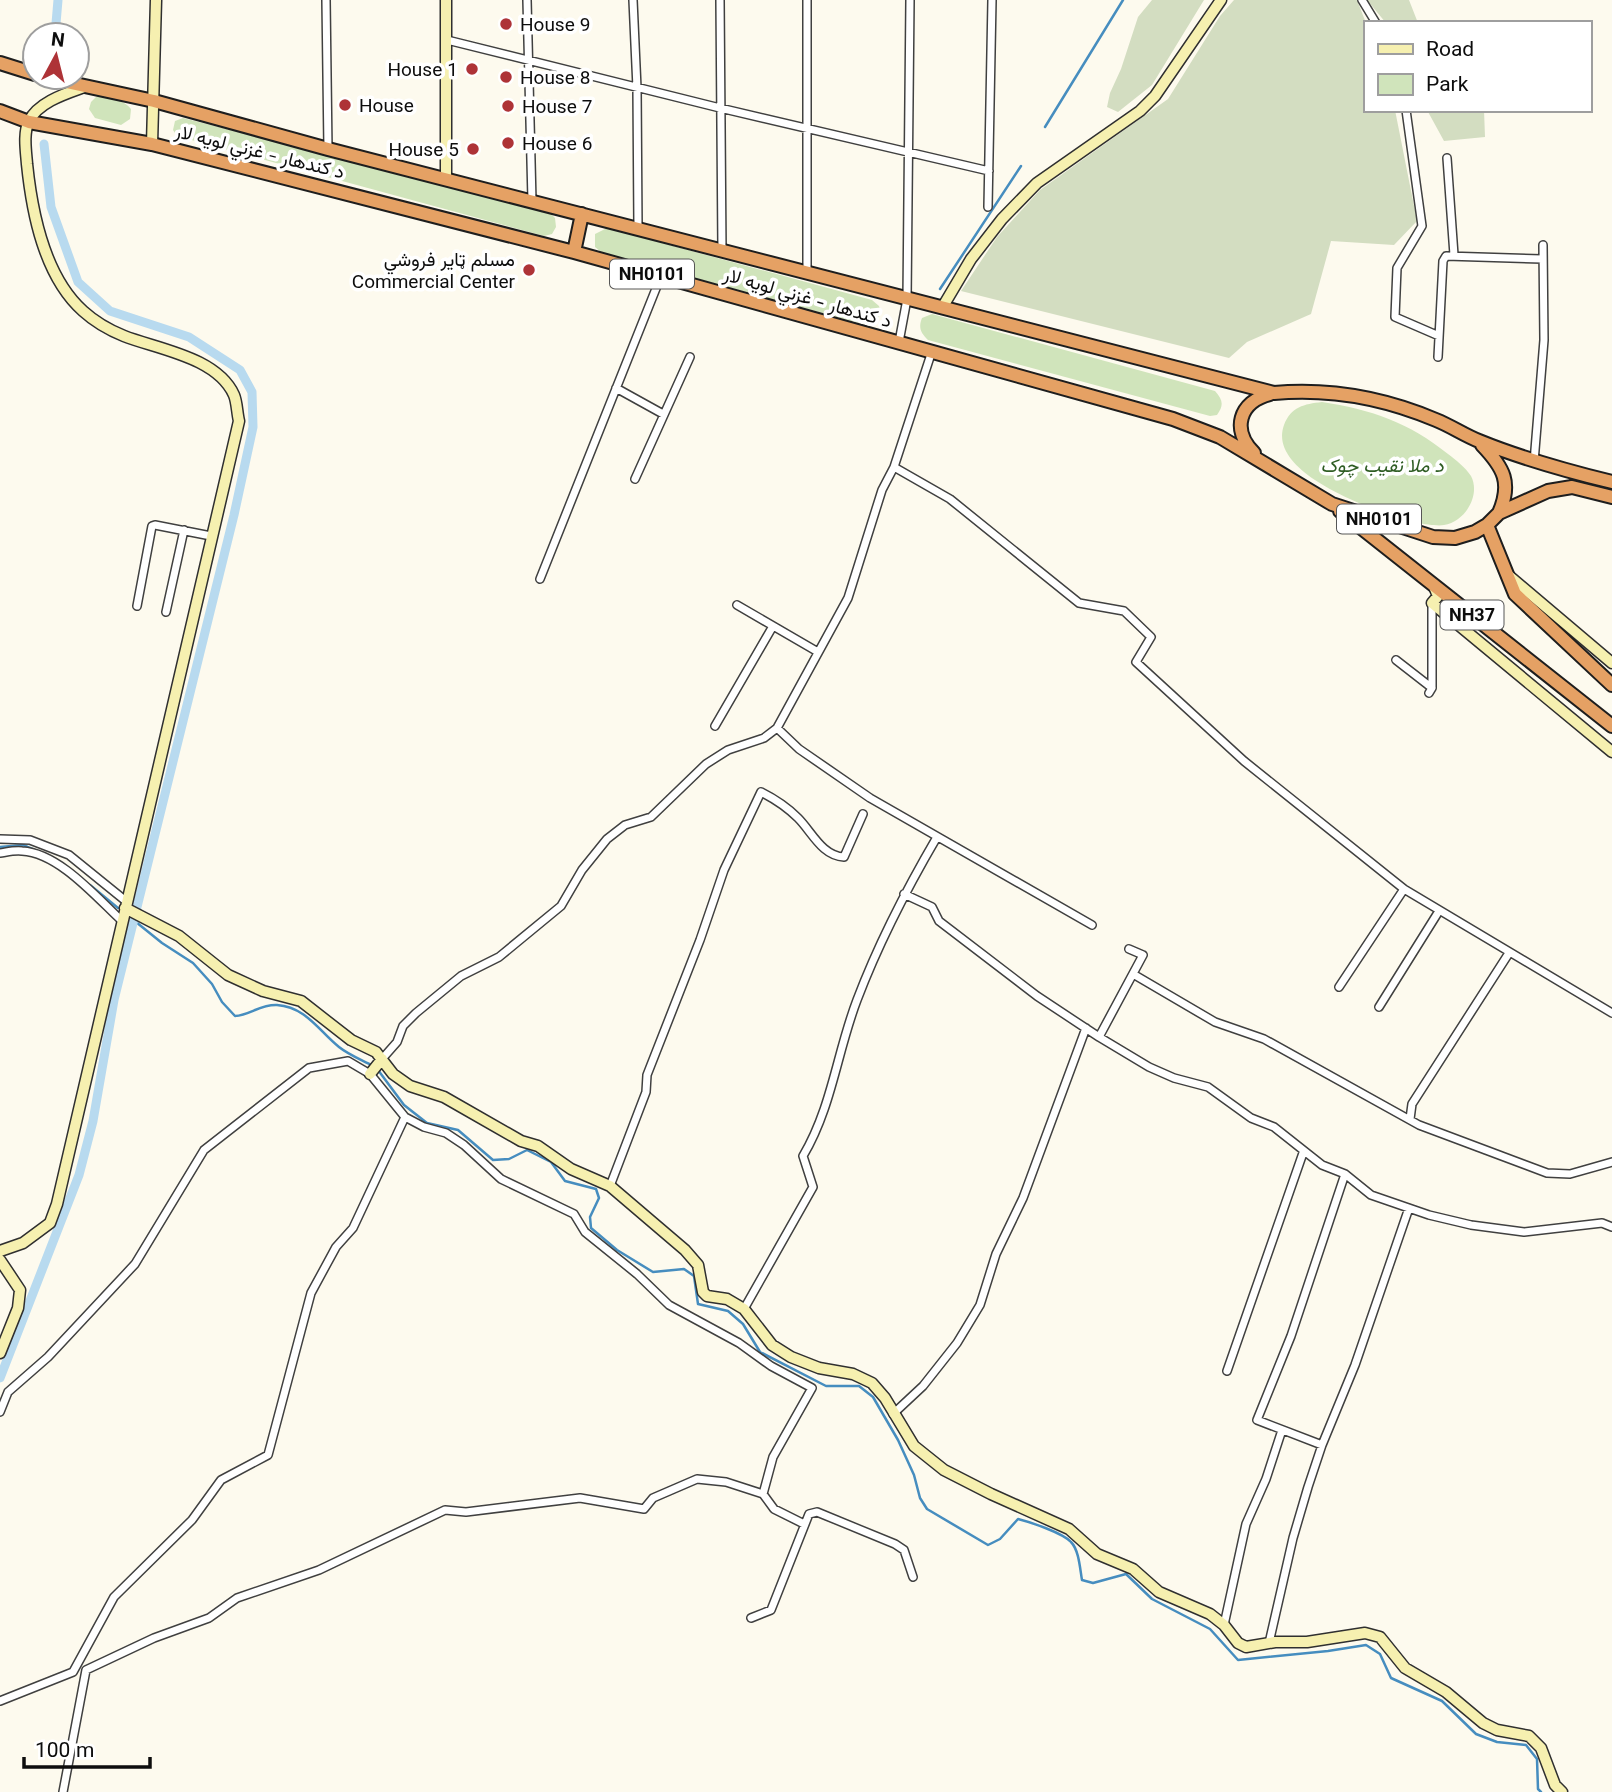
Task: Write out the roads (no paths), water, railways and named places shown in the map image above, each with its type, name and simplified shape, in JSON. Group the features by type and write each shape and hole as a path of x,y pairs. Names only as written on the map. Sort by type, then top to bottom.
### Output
{"highway":[{"path":"0,62 21,69"},
{"name":"د کندهار - غزني لويه لار","path":"91,87 154,101 328,149 1274,393 1310,390 1367,397 1436,420 1476,440 1534,462 1612,482"},
{"name":"د کندهار - غزني لويه لار","path":"0,111 29,122 152,144 574,252 1174,419 1220,437 1332,504 1433,537 1455,538 1487,524 1499,513 1548,491 1572,487 1612,497"},
{"path":"574,252 582,214"},
{"name":"NH0101","path":"1263,462 1249,448 1242,433 1241,421 1245,408 1258,397 1274,393"},
{"name":"د کندهار - غزني لويه لار","path":"1476,440 1494,458 1504,477 1506,497 1499,513"},
{"name":"NH37","path":"1332,504 1612,726"},
{"name":"NH37","path":"1487,524 1515,594 1612,685"}],"street":[{"path":"152,144 156,0"},
{"path":"326,0 328,149"},
{"path":"446,0 446,179"},
{"path":"527,0 532,201"},
{"path":"634,0 638,228"},
{"path":"720,0 722,251"},
{"path":"807,0 807,272"},
{"path":"899,342 906,299 910,0"},
{"path":"988,207 992,0"},
{"path":"942,308 971,259 1002,219 1037,183 1140,111 1155,96 1221,0"},
{"path":"1362,0 1375,21"},
{"path":"447,40 989,171"},
{"path":"0,1251 23,1243 50,1223 53,1214 79,1113 239,421 234,395 220,377 177,351 125,336 103,325 82,311 57,276 37,226 29,187 26,151 29,122 42,107 73,91"},
{"path":"1406,112 1422,226 1397,268 1395,317 1439,336"},
{"path":"1447,158 1454,255"},
{"path":"1534,462 1544,340 1543,245"},
{"path":"1438,357 1443,261 1446,256 1542,259"},
{"path":"540,579 661,276"},
{"path":"376,1067 397,1042 403,1027 416,1013 461,976 499,957 561,906 582,870 607,839 625,825 651,817 706,764 728,750 764,738 777,728 848,598 933,351"},
{"path":"635,480 690,357"},
{"path":"616,388 663,414"},
{"path":"894,467 950,499 1079,603 1124,611 1151,637 1136,662 1244,761 1404,889 1612,1013"},
{"path":"136,606 152,526 211,536"},
{"path":"166,612 184,530"},
{"path":"1507,575 1612,663"},
{"path":"1396,660 1431,691 1432,603 1438,596 1433,583"},
{"path":"1432,603 1612,752"},
{"path":"737,605 818,652"},
{"path":"715,726 773,626"},
{"path":"777,728 799,750 870,798 1092,925"},
{"path":"610,1186 646,1092 647,1075 700,940 724,870 761,792 779,801 800,820 822,847 836,856 844,857 863,814"},
{"path":"744,1310 813,1187 803,1157 817,1133 856,1002 890,919 937,837"},
{"path":"0,839 30,840 69,855 126,905 144,918 179,936 228,975 263,991 301,1001 351,1040 376,1052 376,1067 405,1118 446,1133 464,1145 501,1179 575,1214 585,1232 637,1274 669,1305 739,1343 771,1366 812,1388 773,1457 763,1494"},
{"path":"0,853 21,851 41,855 70,873 122,921"},
{"path":"1339,987 1404,889"},
{"path":"904,894 932,907 939,921 1037,996 1099,1037 1149,1067 1174,1078 1208,1087 1251,1118 1274,1127 1303,1153 1322,1165 1345,1174 1371,1195 1471,1225 1524,1232 1602,1223 1612,1227"},
{"path":"1379,1007 1439,911"},
{"path":"1099,1037 1143,955 1129,949"},
{"path":"1410,1119 1412,1104 1508,953"},
{"path":"1133,974 1215,1023 1264,1039 1410,1119 1547,1173 1570,1174 1612,1162"},
{"path":"894,1413 923,1386 957,1343 981,1305 996,1254 1023,1198 1086,1028"},
{"path":"0,1412 8,1392 48,1357 135,1264 204,1150 309,1068 348,1061 376,1067 393,1073 410,1086 444,1097 520,1141 538,1146 571,1169 610,1186 685,1250 698,1265 703,1292 707,1296 727,1299 744,1310 772,1346 791,1357 819,1368 853,1374 872,1383 885,1398 914,1446 944,1470 1069,1529 1097,1554 1133,1569 1159,1592 1210,1614 1224,1625 1238,1643 1247,1647 1269,1643 1307,1642 1365,1633 1380,1637 1405,1668 1446,1692 1483,1723 1497,1730 1529,1736 1541,1748 1555,1785 1562,1792"},
{"path":"0,1701 72,1672 114,1597 192,1520 221,1480 268,1455 311,1293 335,1247 353,1228 405,1118"},
{"path":"1227,1371 1303,1153"},
{"path":"1322,1445 1256,1420 1292,1336 1345,1174"},
{"path":"1269,1643 1293,1538 1322,1445 1355,1365 1409,1208"},
{"path":"0,1261 20,1290 18,1308 0,1353"},
{"path":"1224,1625 1246,1524 1266,1479 1282,1430"},
{"path":"63,1792 86,1670 154,1638 209,1618 237,1598 319,1570 446,1510 466,1512 580,1498 644,1509 653,1498 697,1479 726,1482 763,1494 774,1509 804,1524"},
{"path":"751,1618 771,1610 809,1514 817,1512 895,1544 904,1550 913,1577"}],"waterway":[{"path":"56,21 58,0"},
{"path":"1045,127 1123,0"},
{"path":"0,1378 79,1175 93,1121 114,1000 234,515 253,427 252,392 240,370 189,337 110,311 78,282 51,207 44,144"},
{"path":"940,289 1021,166"},
{"path":"0,847 23,845 37,851"},
{"path":"90,885 118,908"},
{"path":"131,918 193,963 235,1016 271,1005 296,1010 343,1050 373,1066"},
{"path":"378,1070 404,1105 427,1123 458,1130 493,1160 509,1159 527,1150 551,1162 565,1181 596,1189 599,1198 590,1217 591,1228 617,1250 653,1272 684,1269 694,1276 698,1304 728,1311 743,1324 760,1352 826,1386 859,1386 873,1397 898,1440 914,1475 920,1498 927,1509 988,1545 1000,1539 1018,1519 1061,1535 1071,1542 1076,1550 1082,1580 1093,1583 1126,1574 1152,1599 1210,1629 1238,1660 1366,1645 1380,1654 1391,1678 1442,1701 1476,1734 1497,1742 1526,1745 1537,1759 1538,1789 1541,1792"}],"place":[{"name":"House 9","path":"506,24"},
{"name":"House 1","path":"472,69"},
{"name":"House 8","path":"506,77"},
{"name":"House","path":"345,105"},
{"name":"House 7","path":"508,106"},
{"name":"House 6","path":"508,143"},
{"name":"House 5","path":"473,149"},
{"name":"مسلم ټایر فروشي Commercial Center","path":"529,270"}],"park label":[{"name":"د ملا نقيب چوک","path":"1382,465"}]}
